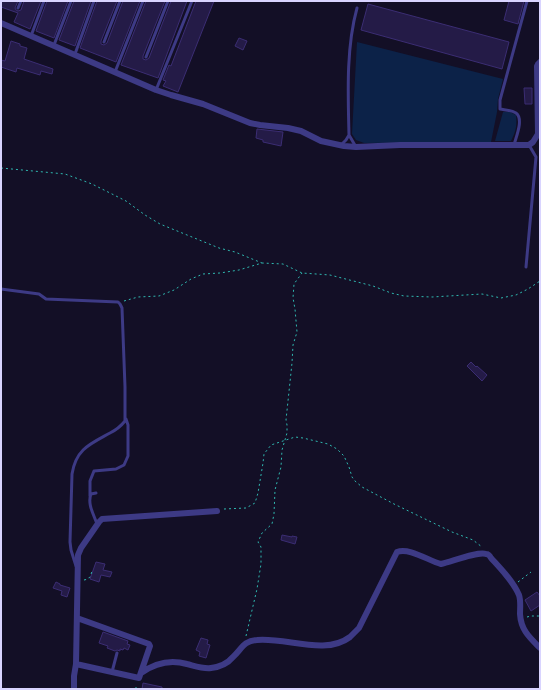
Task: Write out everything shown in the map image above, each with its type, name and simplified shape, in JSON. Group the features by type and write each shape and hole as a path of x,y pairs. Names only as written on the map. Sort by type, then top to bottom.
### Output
{"street":[{"path":"1,23 156,90 202,104 260,125 301,131 321,141 356,147 400,145 529,145 538,134 537,66 540,62"},
{"path":"74,689 79,552 97,524 102,519 217,511"},
{"path":"141,673 151,667 171,661 178,661 204,668 218,666 233,658 244,644 250,641 277,640 313,646 340,642 350,637 359,628 393,559 399,550 407,551 441,564 473,555 484,553 487,554 520,597 523,628 528,636 540,648"},
{"path":"76,664 138,678 140,677 150,648 149,644 77,618"}],"lane":[{"path":"18,8 20,1"},
{"path":"31,36 44,1"},
{"path":"54,46 71,1"},
{"path":"74,54 94,1"},
{"path":"104,42 120,1"},
{"path":"115,72 143,1"},
{"path":"146,57 168,1"},
{"path":"156,90 192,1"},
{"path":"514,145 520,120 518,116 511,111 500,109 500,100 527,1"},
{"path":"356,8 350,46 348,89 349,135 356,147"},
{"path":"340,145 349,135"},
{"path":"526,267 536,156 529,145"},
{"path":"1,289 39,294 46,299 118,302 122,308 124,423 82,450 74,464 72,474 70,542 78,569"},
{"path":"97,524 90,504 90,481 94,471 116,469 124,465 128,456 128,426 125,418"},
{"path":"90,496 91,494 96,493"},
{"path":"112,672 118,653"}],"path":[{"path":"1,168 65,174 92,184 126,201 160,224 219,248 235,252 262,263 283,264 302,273 330,275 404,296 432,297 482,294 501,298 516,296 540,281"},
{"path":"118,302 138,297 159,296 174,290 190,279 203,274 239,270 262,263"},
{"path":"244,644 257,589 261,564 261,547 258,542 262,533 272,524 275,490 282,468 282,450 287,425 286,420 293,345 297,332 293,298 294,284 302,273"},
{"path":"217,511 246,508 255,502 261,478 264,454 271,445 295,437 303,438 328,444 337,449 344,456 352,477 362,487 452,532 472,540 485,549 487,554"},
{"path":"78,580 88,579 92,570"},
{"path":"513,586 531,572"},
{"path":"521,619 531,616 540,616"}],"water":[{"path":"357,42 503,79 491,142 364,143 356,140 352,134"},
{"path":"503,112 510,112 516,115 515,131 511,141 495,141"}],"building":[{"path":"1,1 18,1 15,8 18,11 21,10 24,1 41,1 30,29 14,22 18,13 1,7"},
{"path":"47,1 68,1 54,38 36,31"},
{"path":"74,1 91,1 75,46 59,40"},
{"path":"97,1 117,1 101,41 101,44 104,45 107,43 123,1 140,1 116,62 80,48"},
{"path":"146,1 165,1 143,56 143,59 146,60 149,58 171,1 187,1 158,78 121,65"},
{"path":"196,1 214,1 178,92 163,86 166,81 163,80 169,65 171,66"},
{"path":"509,1 524,1 518,24 504,20"},
{"path":"368,4 509,42 502,69 361,30"},
{"path":"239,38 247,41 243,50 235,46"},
{"path":"11,41 27,48 24,59 53,69 52,74 41,71 40,75 17,68 16,72 1,67 1,60 5,61"},
{"path":"524,88 532,88 532,104 525,104"},
{"path":"257,129 283,132 281,146 263,142 263,140 256,138"},
{"path":"471,362 487,375 482,381 467,366"},
{"path":"282,535 297,537 295,544 281,540"},
{"path":"96,562 105,564 103,570 112,572 110,577 101,575 99,582 90,579"},
{"path":"56,582 70,588 67,597 61,595 62,591 53,588"},
{"path":"537,592 540,596 540,605 531,611 525,600"},
{"path":"103,632 128,641 127,644 130,645 128,650 124,648 123,650 120,649 120,651 115,651 107,648 108,646 99,643"},
{"path":"201,638 208,640 207,644 210,645 206,658 199,656 200,652 196,650"},
{"path":"143,683 162,687 162,689 142,689"}]}
